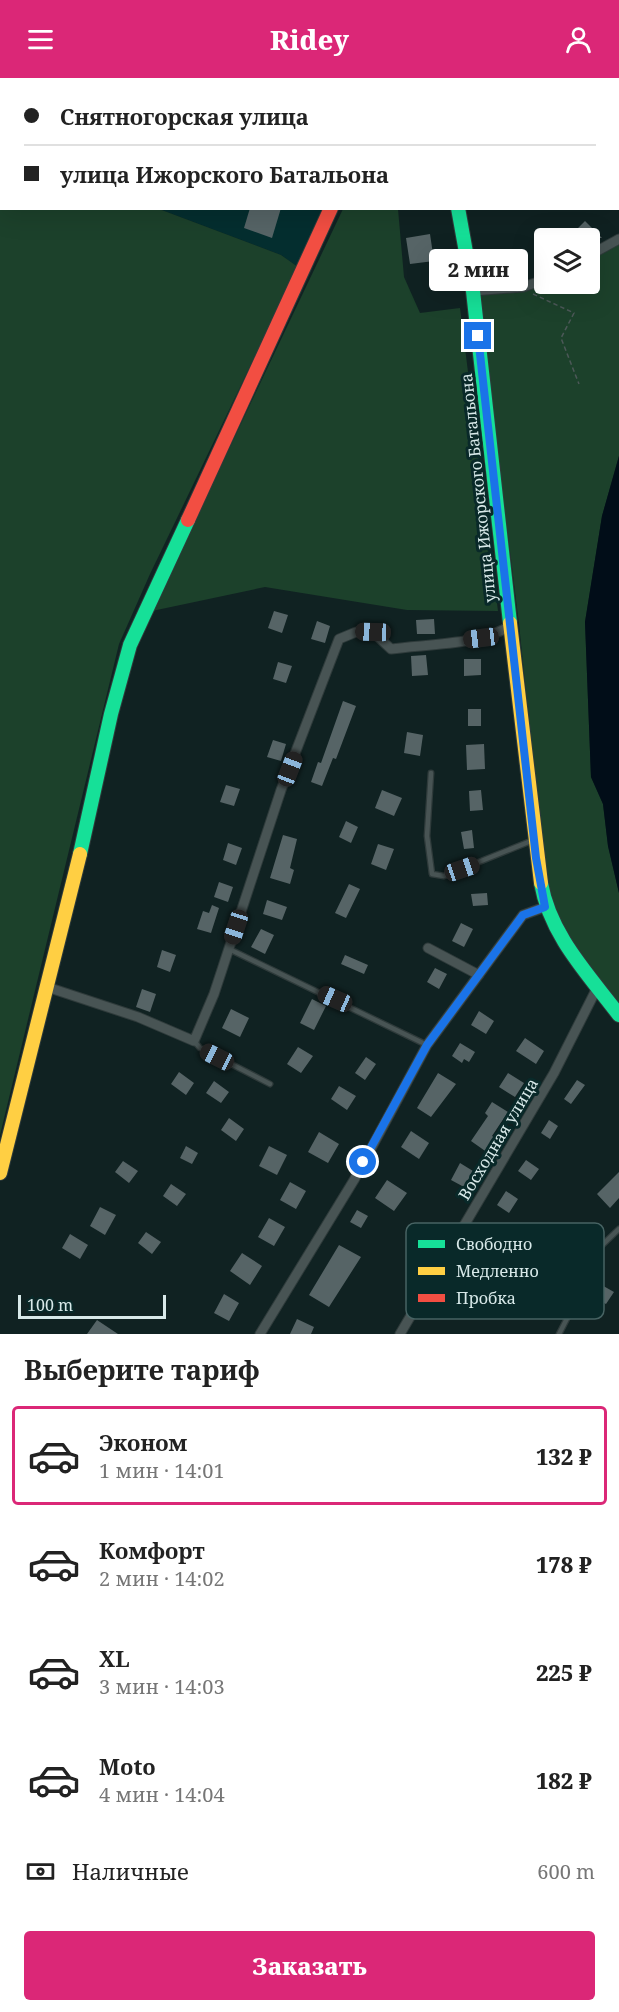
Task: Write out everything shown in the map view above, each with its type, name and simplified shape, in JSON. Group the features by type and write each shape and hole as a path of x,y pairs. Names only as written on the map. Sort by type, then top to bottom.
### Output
{"street":[{"path":"0,1173 98,780 111,714 130,645 330,210"},
{"name":"улица Ижорского Батальона","path":"458,210 473,291 534,840 545,907 562,939 619,1014"},
{"path":"600,249 619,239"},
{"path":"473,291 523,287 534,283"},
{"path":"47,987 196,1038 229,949 281,790 339,639 356,632 373,632 391,649 481,638 498,634 510,626"},
{"path":"260,1334 354,1180 427,1045 523,915 545,907"},
{"path":"428,948 479,975"},
{"name":"Восходная улица","path":"465,1223 554,1073 597,988"},
{"name":"Восходная улица","path":"400,1334 409,1319"}],"lane":[{"path":"431,773 427,837 432,874 444,876 534,840"},
{"path":"229,949 427,1045"},
{"path":"196,1038 200,1048 270,1084"},
{"path":"604,1243 619,1229"},
{"path":"559,1334 567,1319"}],"path":[{"path":"523,287 574,313 561,338 579,384"}],"shaded area":[{"path":"162,210 326,210 298,267 281,255"},
{"path":"619,456 619,893 608,846 603,804 591,777 585,622 602,516"}],"green space":[{"path":"0,210 162,210 281,255 298,267 150,574 119,644 0,1135"},
{"path":"343,210 398,210 404,277 420,313 460,308 498,611 407,610 265,587 152,611"},
{"path":"619,243 619,456 602,516 585,622 591,777 603,804 608,846 619,893 619,1005 567,936 552,903 541,838 519,624 478,293 534,289 534,294 600,294 600,255"}],"building":[{"path":"249,210 280,210 272,238 244,228"},
{"path":"585,221 592,228 578,228"},
{"path":"430,234 434,261 410,264 406,238"},
{"path":"455,264 459,270 455,276 451,276 447,268"},
{"path":"274,611 288,615 282,633 268,628"},
{"path":"434,619 435,634 417,634 416,620"},
{"path":"317,621 330,626 325,643 311,639"},
{"path":"426,655 428,675 412,676 411,656"},
{"path":"464,659 481,659 481,675 464,676"},
{"path":"278,662 292,666 286,683 273,679"},
{"path":"343,701 356,706 336,759 333,758 322,786 311,782 318,762 321,763"},
{"path":"468,709 481,709 481,726 468,726"},
{"path":"407,732 423,735 420,756 404,753"},
{"path":"273,740 286,744 281,761 267,757"},
{"path":"484,744 485,769 467,770 466,745"},
{"path":"226,785 240,789 234,806 220,802"},
{"path":"382,790 402,798 394,816 375,808"},
{"path":"481,790 483,810 470,811 469,791"},
{"path":"346,821 358,827 351,843 339,837"},
{"path":"472,830 474,848 464,849 461,832"},
{"path":"283,835 297,839 290,868 294,870 290,884 270,878"},
{"path":"228,843 242,848 236,865 223,860"},
{"path":"378,844 394,849 386,870 371,864"},
{"path":"219,882 233,887 228,902 214,897"},
{"path":"349,884 360,889 346,918 335,913"},
{"path":"487,893 488,905 473,906 471,894"},
{"path":"267,900 287,907 282,920 263,914"},
{"path":"212,905 219,908 211,933 197,929 203,911 209,913"},
{"path":"461,923 473,929 464,947 452,941"},
{"path":"261,929 274,935 265,954 251,947"},
{"path":"162,950 176,955 170,972 157,967"},
{"path":"345,955 368,965 364,974 341,964"},
{"path":"435,968 447,974 439,989 427,982"},
{"path":"142,989 156,994 150,1012 136,1007"},
{"path":"312,999 326,1006 314,1030 300,1023"},
{"path":"231,1009 249,1018 240,1037 222,1028"},
{"path":"479,1011 494,1021 486,1034 471,1025"},
{"path":"525,1038 544,1051 536,1064 516,1051"},
{"path":"460,1043 475,1052 469,1062 464,1059 462,1063 452,1056"},
{"path":"298,1047 313,1056 301,1073 287,1064"},
{"path":"366,1057 376,1064 365,1080 355,1073"},
{"path":"179,1072 194,1083 186,1095 171,1084"},
{"path":"438,1073 456,1084 431,1117 417,1108"},
{"path":"508,1073 524,1083 515,1097 499,1087"},
{"path":"577,1080 585,1085 571,1104 564,1099"},
{"path":"214,1081 229,1092 221,1103 206,1093"},
{"path":"339,1086 356,1096 347,1110 331,1099"},
{"path":"492,1102 508,1112 492,1136 497,1139 488,1153 471,1141 488,1116 485,1113"},
{"path":"229,1118 244,1129 236,1141 221,1130"},
{"path":"549,1120 558,1126 550,1139 541,1133"},
{"path":"411,1131 429,1143 419,1159 401,1147"},
{"path":"319,1132 339,1144 328,1163 308,1152"},
{"path":"186,1146 198,1153 192,1164 180,1158"},
{"path":"269,1146 287,1155 277,1175 259,1166"},
{"path":"526,1160 539,1169 531,1180 518,1171"},
{"path":"123,1161 138,1171 129,1183 115,1172"},
{"path":"460,1163 473,1171 464,1187 451,1180"},
{"path":"619,1172 619,1198 610,1208 597,1194"},
{"path":"387,1180 407,1193 394,1211 375,1198"},
{"path":"290,1182 306,1191 296,1209 280,1200"},
{"path":"171,1184 186,1194 177,1206 163,1196"},
{"path":"506,1191 518,1199 509,1213 497,1205"},
{"path":"100,1207 116,1215 105,1235 90,1226"},
{"path":"357,1210 368,1216 361,1228 350,1222"},
{"path":"269,1218 285,1227 274,1246 258,1237"},
{"path":"146,1232 161,1242 152,1254 138,1243"},
{"path":"70,1234 88,1245 80,1259 62,1248"},
{"path":"339,1245 361,1257 329,1307 309,1295"},
{"path":"242,1253 262,1266 250,1285 230,1271"},
{"path":"604,1286 614,1292 606,1304 604,1303"},
{"path":"224,1294 239,1303 229,1321 214,1313"},
{"path":"297,1319 314,1327 311,1334 290,1334"},
{"path":"97,1320 118,1334 87,1334"}],"traffic: fast":[{"path":"458,210 473,291 510,623"},
{"path":"80,854 111,714 130,645 188,520"},
{"path":"541,883 546,902 561,937 619,1015"}],"traffic: slow":[{"path":"510,623 541,883"},
{"path":"0,1173 80,854"}],"traffic: jam":[{"path":"188,520 330,210"}],"route":[{"path":"363,1162 427,1045 523,915 545,907 536,858 478,336"}]}
